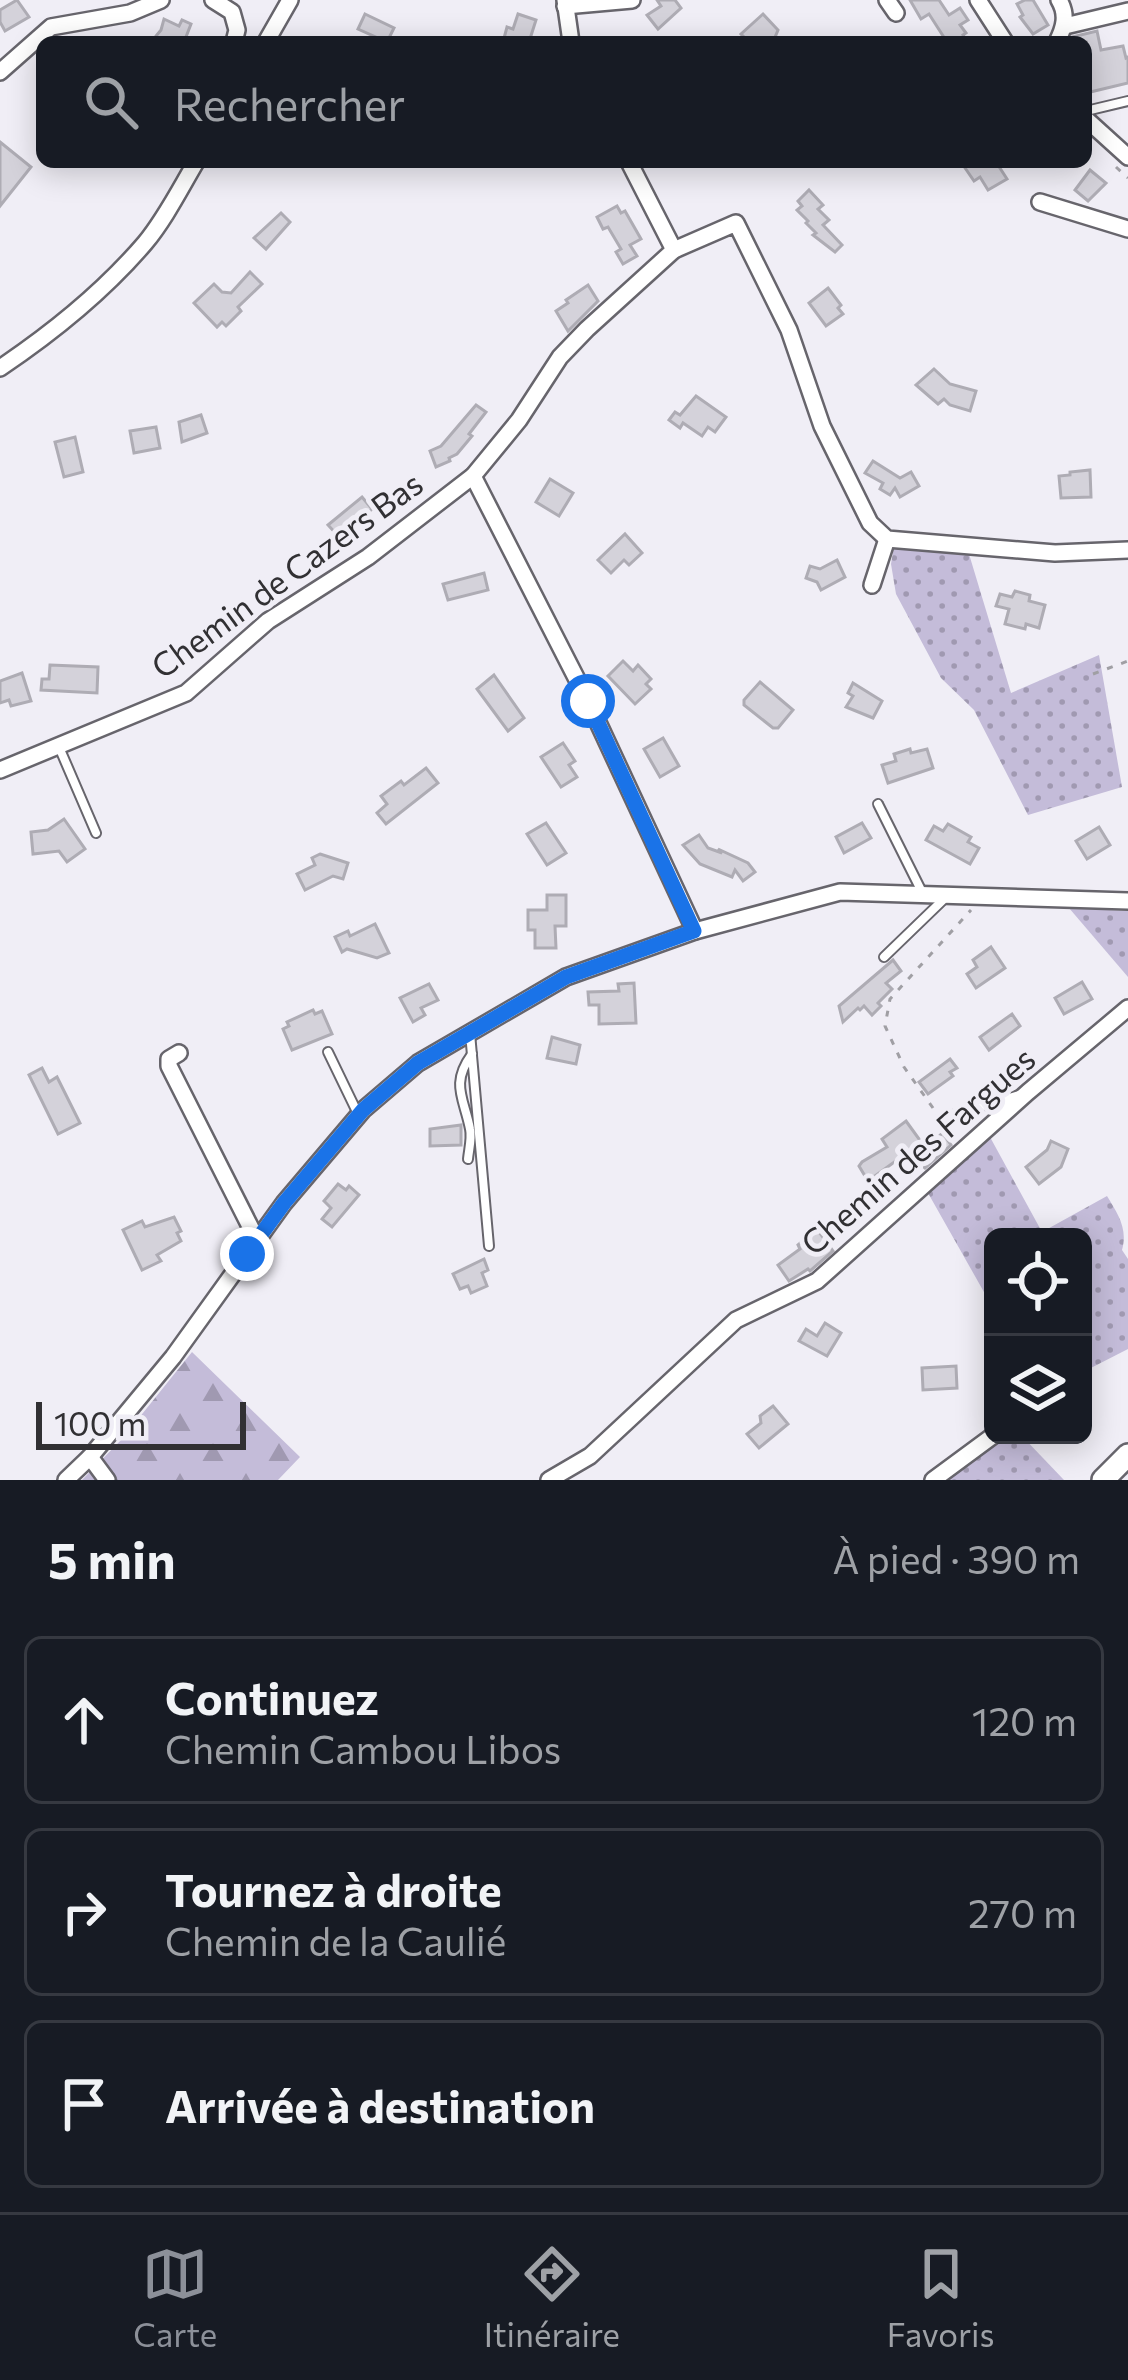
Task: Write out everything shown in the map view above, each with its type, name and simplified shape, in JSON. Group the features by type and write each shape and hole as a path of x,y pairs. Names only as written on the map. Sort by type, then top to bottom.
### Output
{"main road":[{"path":"1103,1480 1128,1454"}],"street":[{"path":"41,36 51,27 130,13 161,0"},
{"path":"213,0 232,12 236,36"},
{"path":"269,36 290,0"},
{"path":"570,36 565,3 632,0"},
{"path":"978,0 1001,36"},
{"path":"1060,0 1064,7 1061,34 1128,11"},
{"path":"0,72 36,40"},
{"path":"1092,121 1128,157"},
{"path":"0,368 71,315 145,243 192,168"},
{"path":"632,168 674,250"},
{"path":"1040,202 1128,229"},
{"name":"Chemin de Cazers Bas","path":"0,770 185,693 268,621 368,557 473,476 519,420 560,357 674,250 736,223 789,330 822,426 871,523 887,539"},
{"path":"473,476 588,701 694,931"},
{"path":"872,585 887,539 1055,553 1128,550"},
{"path":"66,1480 172,1357 284,1203 359,1116 418,1063 566,977 694,931 840,892 1128,901"},
{"name":"Chemin des Fargues","path":"549,1480 590,1456 736,1320 817,1282 1128,1008"},
{"path":"179,1053 169,1059 169,1066 257,1240"},
{"path":"933,1480 984,1442"},
{"path":"90,1457 107,1480"}],"lane":[{"path":"1092,113 1128,101"},
{"path":"58,746 96,833"},
{"path":"878,805 923,894"},
{"path":"884,957 949,894"},
{"path":"470,1033 489,1246"},
{"path":"328,1052 359,1116"},
{"path":"468,1159 471,1132 460,1100 462,1068 472,1054"},
{"path":"940,1119 1028,1092"}],"path":[{"path":"1093,674 1128,661"},
{"path":"940,1119 904,1066 885,1026 890,999 984,895"}],"green space":[{"path":"894,546 969,554 1011,693 1099,655 1122,787 1028,815 974,710 941,678 896,594 891,564"},
{"path":"1069,908 1128,911 1128,977"},
{"path":"990,1137 1040,1228 984,1228 984,1292 928,1193"},
{"path":"1107,1196 1121,1222 1122,1250 1128,1259 1128,1349 1092,1367 1092,1228 1049,1228"},
{"path":"192,1352 300,1457 278,1480 82,1480 122,1439"},
{"path":"992,1444 1030,1444 1064,1480 943,1480"}],"building":[{"path":"17,0 29,17 5,31 0,10"},
{"path":"657,0 675,0 681,8 658,29 647,15 661,6"},
{"path":"910,0 939,0 949,15 960,8 968,20 960,25 966,33 943,36 929,14 921,19"},
{"path":"1033,0 1048,25 1033,34 1020,17 1017,4"},
{"path":"365,14 394,28 390,36 358,29"},
{"path":"518,14 536,20 531,36 505,36 507,27 513,29"},
{"path":"763,14 778,30 776,36 741,34"},
{"path":"164,19 179,26 182,20 191,24 186,36 156,36"},
{"path":"1097,31 1101,50 1123,46 1128,83 1092,92 1092,36 1076,36"},
{"path":"0,142 31,167 0,206"},
{"path":"965,168 1000,168 1007,179 988,190 980,177 974,181"},
{"path":"1090,170 1106,183 1088,201 1075,190"},
{"path":"809,190 829,220 823,225 842,245 835,252 813,235 816,233 797,210 802,206 798,201"},
{"path":"617,206 641,239 630,245 637,256 623,264 616,252 621,249 597,217"},
{"path":"281,213 290,222 266,249 254,238"},
{"path":"250,272 262,284 226,326 222,322 217,327 194,303 214,284 231,293"},
{"path":"588,285 598,301 568,331 556,311"},
{"path":"828,288 843,314 826,326 809,303"},
{"path":"934,369 950,384 976,391 970,411 944,399 938,404 916,385"},
{"path":"696,396 726,417 715,432 708,427 702,436 669,420"},
{"path":"476,405 486,412 472,436 450,461 436,467 430,451 441,446"},
{"path":"201,415 207,433 182,442 179,422"},
{"path":"156,427 160,448 134,453 130,431"},
{"path":"75,437 83,472 64,477 55,442"},
{"path":"873,461 900,478 911,472 919,486 900,497 895,488 890,495 880,489 883,483 865,473"},
{"path":"1090,470 1091,497 1061,498 1059,476"},
{"path":"550,479 573,493 559,516 536,502"},
{"path":"362,497 372,509 339,537 328,525"},
{"path":"625,534 642,553 629,565 624,560 611,573 598,560"},
{"path":"837,560 845,577 821,590 817,582 806,578 810,566 820,569"},
{"path":"484,573 488,590 448,600 443,584"},
{"path":"1015,591 1045,605 1039,628 1005,624 1009,609 996,606 1000,594 1012,597"},
{"path":"623,661 633,671 638,665 651,679 646,684 651,689 635,704 608,676"},
{"path":"50,665 98,667 97,693 41,690 42,679 49,679"},
{"path":"22,673 31,701 11,706 9,700 0,703 0,681"},
{"path":"494,675 524,718 508,731 477,689"},
{"path":"760,682 793,710 778,728 744,705"},
{"path":"853,683 882,701 873,718 846,707 853,696 848,693"},
{"path":"663,738 679,766 660,777 644,749"},
{"path":"563,743 575,761 569,765 577,777 561,787 541,757"},
{"path":"910,749 911,753 927,749 933,768 888,783 882,765"},
{"path":"426,768 438,783 386,824 377,813 387,804 381,796"},
{"path":"64,819 85,849 67,862 59,851 33,854 31,832 48,830"},
{"path":"546,823 566,853 547,865 527,834"},
{"path":"862,823 871,838 844,853 836,837"},
{"path":"948,824 971,837 968,842 979,848 970,864 926,840 934,826 943,831"},
{"path":"1099,827 1110,845 1087,859 1076,841"},
{"path":"699,835 708,848 748,863 755,872 743,881 735,870 732,877 700,864 683,845"},
{"path":"320,854 348,863 343,879 333,876 305,890 297,874 315,865 312,858"},
{"path":"547,895 566,895 566,926 555,926 556,948 535,948 535,930 528,930 528,910 547,910"},
{"path":"375,924 389,953 377,958 347,949 342,952 335,937 348,931 350,936"},
{"path":"991,947 1005,968 976,988 967,974 977,967 973,960"},
{"path":"893,960 901,971 886,983 892,989 878,1003 881,1006 872,1015 864,1006 858,1008 843,1022 839,1006"},
{"path":"1082,982 1092,999 1064,1014 1055,998"},
{"path":"634,983 636,1023 599,1024 599,1005 589,1005 588,992 619,991 618,984"},
{"path":"429,984 438,1000 421,1008 425,1015 413,1022 400,998"},
{"path":"313,1010 315,1014 322,1011 332,1034 292,1050 283,1029 289,1026 287,1022"},
{"path":"1012,1014 1020,1026 989,1050 980,1037"},
{"path":"552,1037 580,1045 576,1064 547,1058"},
{"path":"950,1059 957,1068 950,1072 953,1076 928,1094 919,1082"},
{"path":"42,1068 49,1082 57,1077 80,1123 58,1134 29,1075"},
{"path":"906,1121 924,1146 943,1133 951,1145 925,1168 919,1163 914,1167 904,1155 868,1181 859,1166 887,1147 882,1139"},
{"path":"461,1125 461,1145 430,1146 430,1129"},
{"path":"1051,1141 1068,1149 1061,1167 1039,1184 1026,1167"},
{"path":"338,1184 359,1195 332,1227 322,1219 331,1208 324,1201"},
{"path":"174,1217 181,1241 157,1255 161,1261 142,1270 123,1230 142,1221 145,1227"},
{"path":"817,1229 833,1251 789,1281 778,1265"},
{"path":"484,1259 487,1286 471,1293 468,1286 460,1289 453,1274"},
{"path":"825,1323 841,1333 827,1356 799,1341 806,1329 817,1336"},
{"path":"956,1366 957,1388 923,1390 922,1368"},
{"path":"773,1406 788,1424 759,1448 747,1434"}],"route":[{"path":"247,1254 363,1110 418,1063 566,977 694,931 588,701"}]}
